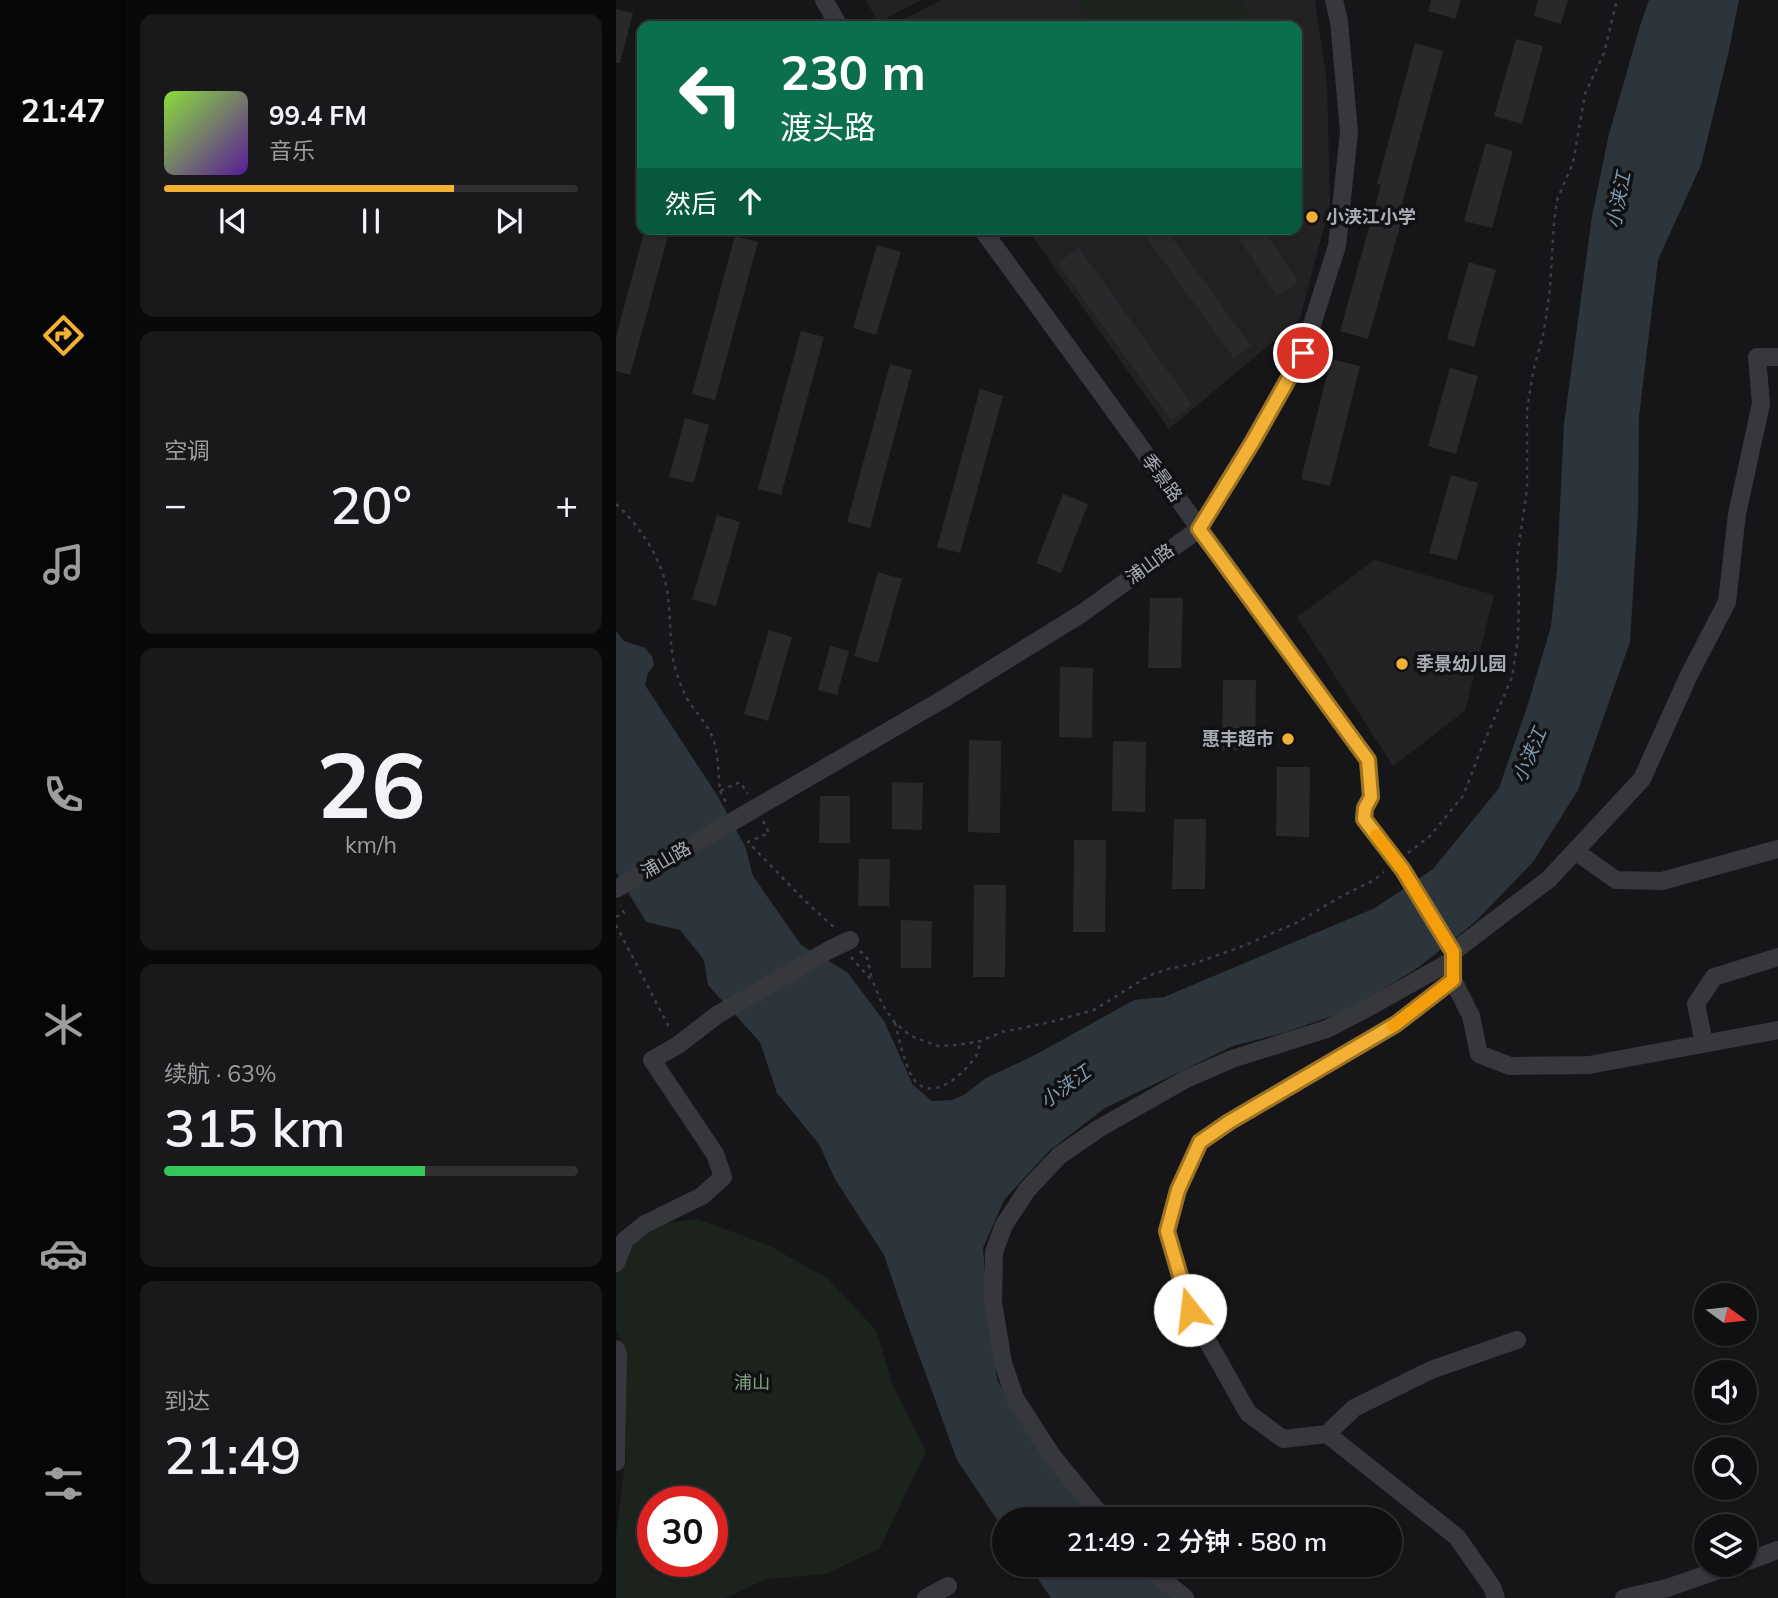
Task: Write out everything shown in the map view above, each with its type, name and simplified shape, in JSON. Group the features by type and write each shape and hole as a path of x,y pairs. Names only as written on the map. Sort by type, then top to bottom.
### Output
{"street":[{"path":"824,0 836,21"},
{"name":"浦山路","path":"616,889 944,698 1081,614 1199,529 1303,353 1337,246 1349,132 1339,21 1334,0"},
{"name":"季景路","path":"986,235 1368,760 1371,797 1365,808 1364,819 1400,866"},
{"path":"1094,1507 1053,1457 1015,1398 1003,1363 993,1302 993,1252 1004,1226 1027,1190 1059,1156 1098,1129 1186,1079 1232,1059 1327,1029 1373,1005 1453,956 1549,879 1642,779 1689,675 1727,602 1737,514 1761,404 1757,357 1778,357"},
{"path":"1575,851 1616,880 1662,881 1778,849"},
{"path":"1400,866 1453,956 1453,980 1471,1016 1479,1054 1510,1066 1590,1065 1778,1030"},
{"path":"616,1263 625,1240 645,1224 702,1196 723,1177 715,1154 652,1060 678,1045 717,1015 839,945"},
{"path":"1704,1044 1696,1004 1714,977 1778,957"},
{"path":"1453,980 1396,1024 1229,1122 1200,1142 1178,1190 1167,1231 1190,1310 1248,1413 1283,1439 1327,1434 1354,1408 1431,1370 1517,1340"},
{"path":"616,1349 616,1462"},
{"path":"1327,1434 1457,1537 1492,1587 1496,1598"},
{"path":"1757,1558 1778,1550"},
{"path":"1160,1577 1185,1598"},
{"path":"1624,1598 1669,1593 1707,1577"},
{"path":"926,1598 948,1586"}],"path":[{"path":"895,1023 911,1035 937,1046 958,1045 1094,1010 1150,975 1193,964 1243,946 1298,922 1400,866 1464,796 1479,752 1512,677 1518,638 1517,558 1527,489 1527,410 1533,372 1544,331 1557,200 1573,163 1585,94 1604,53 1617,0"},
{"path":"616,504 651,547 660,567 667,590 672,656 685,696 711,733 716,751 720,791 740,782 769,833 748,842 803,899 842,934 839,945"},
{"path":"616,917 624,913"},
{"path":"616,925 678,1045"},
{"path":"839,945 867,958 873,982 895,1023 909,1070 916,1083 929,1089 943,1086 958,1076 977,1054 981,1041"},
{"path":"839,945 873,982"}],"shaded area":[{"path":"866,0 921,0 882,21 877,21"},
{"name":"小浃江小学","path":"941,0 1315,0 1327,83 1330,204 1300,319 1169,429 1031,235 1302,235 1302,21 901,21"},
{"name":"季景幼儿园","path":"1374,560 1494,595 1465,711 1393,766 1297,617"}],"green space":[{"path":"1082,0 1240,0 1249,13 1237,21 1090,21 1077,3"},
{"name":"浦山","path":"697,1219 766,1244 827,1278 876,1330 892,1383 926,1451 880,1548 826,1574 766,1579 726,1598 616,1598 616,1536 626,1454 626,1353 616,1330 616,1274 626,1251 659,1224"}],"water":[{"name":"小浃江","path":"1649,0 1739,0 1701,165 1658,260 1639,416 1638,513 1630,642 1578,790 1533,862 1475,922 1419,967 1347,1011 1286,1032 1233,1046 1105,1108 1049,1151 1004,1200 983,1248 997,1380 1050,1464 1087,1507 992,1507 992,1512 957,1460 884,1255 835,1179 819,1144 777,1093 760,1042 708,985 704,960 680,930 646,922 616,872 616,631 624,641 645,648 652,656 654,665 648,673 645,685 717,795 745,846 753,876 801,945 847,972 884,1021 913,1085 932,1101 952,1100 964,1095 986,1078 1035,1055 1134,1000 1164,997 1375,908 1433,869 1499,788 1528,704 1551,626 1557,569 1564,424 1592,216 1609,134"},
{"path":"1036,1577 1151,1577 1176,1598 1051,1598"}],"building":[{"path":"1431,0 1461,0 1455,19 1428,11"},
{"path":"1538,0 1568,0 1561,24 1534,16"},
{"path":"616,9 633,13 620,63 616,63"},
{"path":"1516,39 1543,46 1522,124 1494,116"},
{"path":"1415,43 1443,51 1400,211 1404,212 1368,339 1340,331 1381,185 1377,184"},
{"path":"1486,143 1513,151 1492,228 1464,221"},
{"path":"643,235 668,235 630,375 616,371 616,337"},
{"path":"1144,235 1170,235 1251,346 1234,358"},
{"path":"1267,235 1298,282 1277,296 1238,237"},
{"path":"735,236 758,242 715,400 692,394"},
{"path":"877,245 901,252 876,335 853,328"},
{"path":"1079,248 1192,405 1171,420 1057,263"},
{"path":"1469,262 1496,270 1474,347 1447,339"},
{"path":"801,331 824,337 781,495 758,489"},
{"path":"1331,359 1360,366 1330,486 1301,479"},
{"path":"890,364 912,370 870,528 847,522"},
{"path":"1450,368 1478,376 1456,454 1428,446"},
{"path":"980,389 1003,396 960,553 937,547"},
{"path":"685,418 709,425 694,483 669,477"},
{"path":"1451,475 1478,483 1457,560 1429,553"},
{"path":"1063,494 1088,504 1061,573 1036,563"},
{"path":"717,515 740,522 716,606 692,599"},
{"path":"878,572 902,579 878,663 854,656"},
{"path":"1150,598 1183,598 1181,668 1148,668"},
{"path":"769,630 792,637 768,721 744,714"},
{"path":"830,646 849,651 837,695 818,690"},
{"path":"1060,667 1093,668 1092,738 1059,737"},
{"path":"1223,680 1256,680 1255,750 1222,750"},
{"path":"969,740 1001,741 1000,833 968,832"},
{"path":"1113,741 1146,742 1145,812 1112,811"},
{"path":"1277,767 1310,767 1309,837 1276,836"},
{"path":"892,782 923,783 922,830 892,829"},
{"path":"820,796 850,796 850,843 819,843"},
{"path":"1174,819 1206,819 1205,889 1172,889"},
{"path":"1074,840 1106,840 1105,932 1073,932"},
{"path":"859,859 890,859 889,906 858,906"},
{"path":"974,885 1006,885 1005,977 973,977"},
{"path":"901,920 932,921 931,968 901,968"}],"slow traffic":[{"path":"1376,835 1403,870 1453,952 1453,980 1393,1026"}],"place":[{"name":"小浃江小学","path":"1312,217"},
{"name":"季景幼儿园","path":"1402,664"},
{"name":"惠丰超市","path":"1288,739"}],"route":[{"path":"1190,1310 1167,1231 1178,1190 1200,1142 1229,1122 1396,1024 1453,980 1453,952 1403,870 1364,819 1365,808 1371,797 1368,760 1199,529 1303,353"}]}
